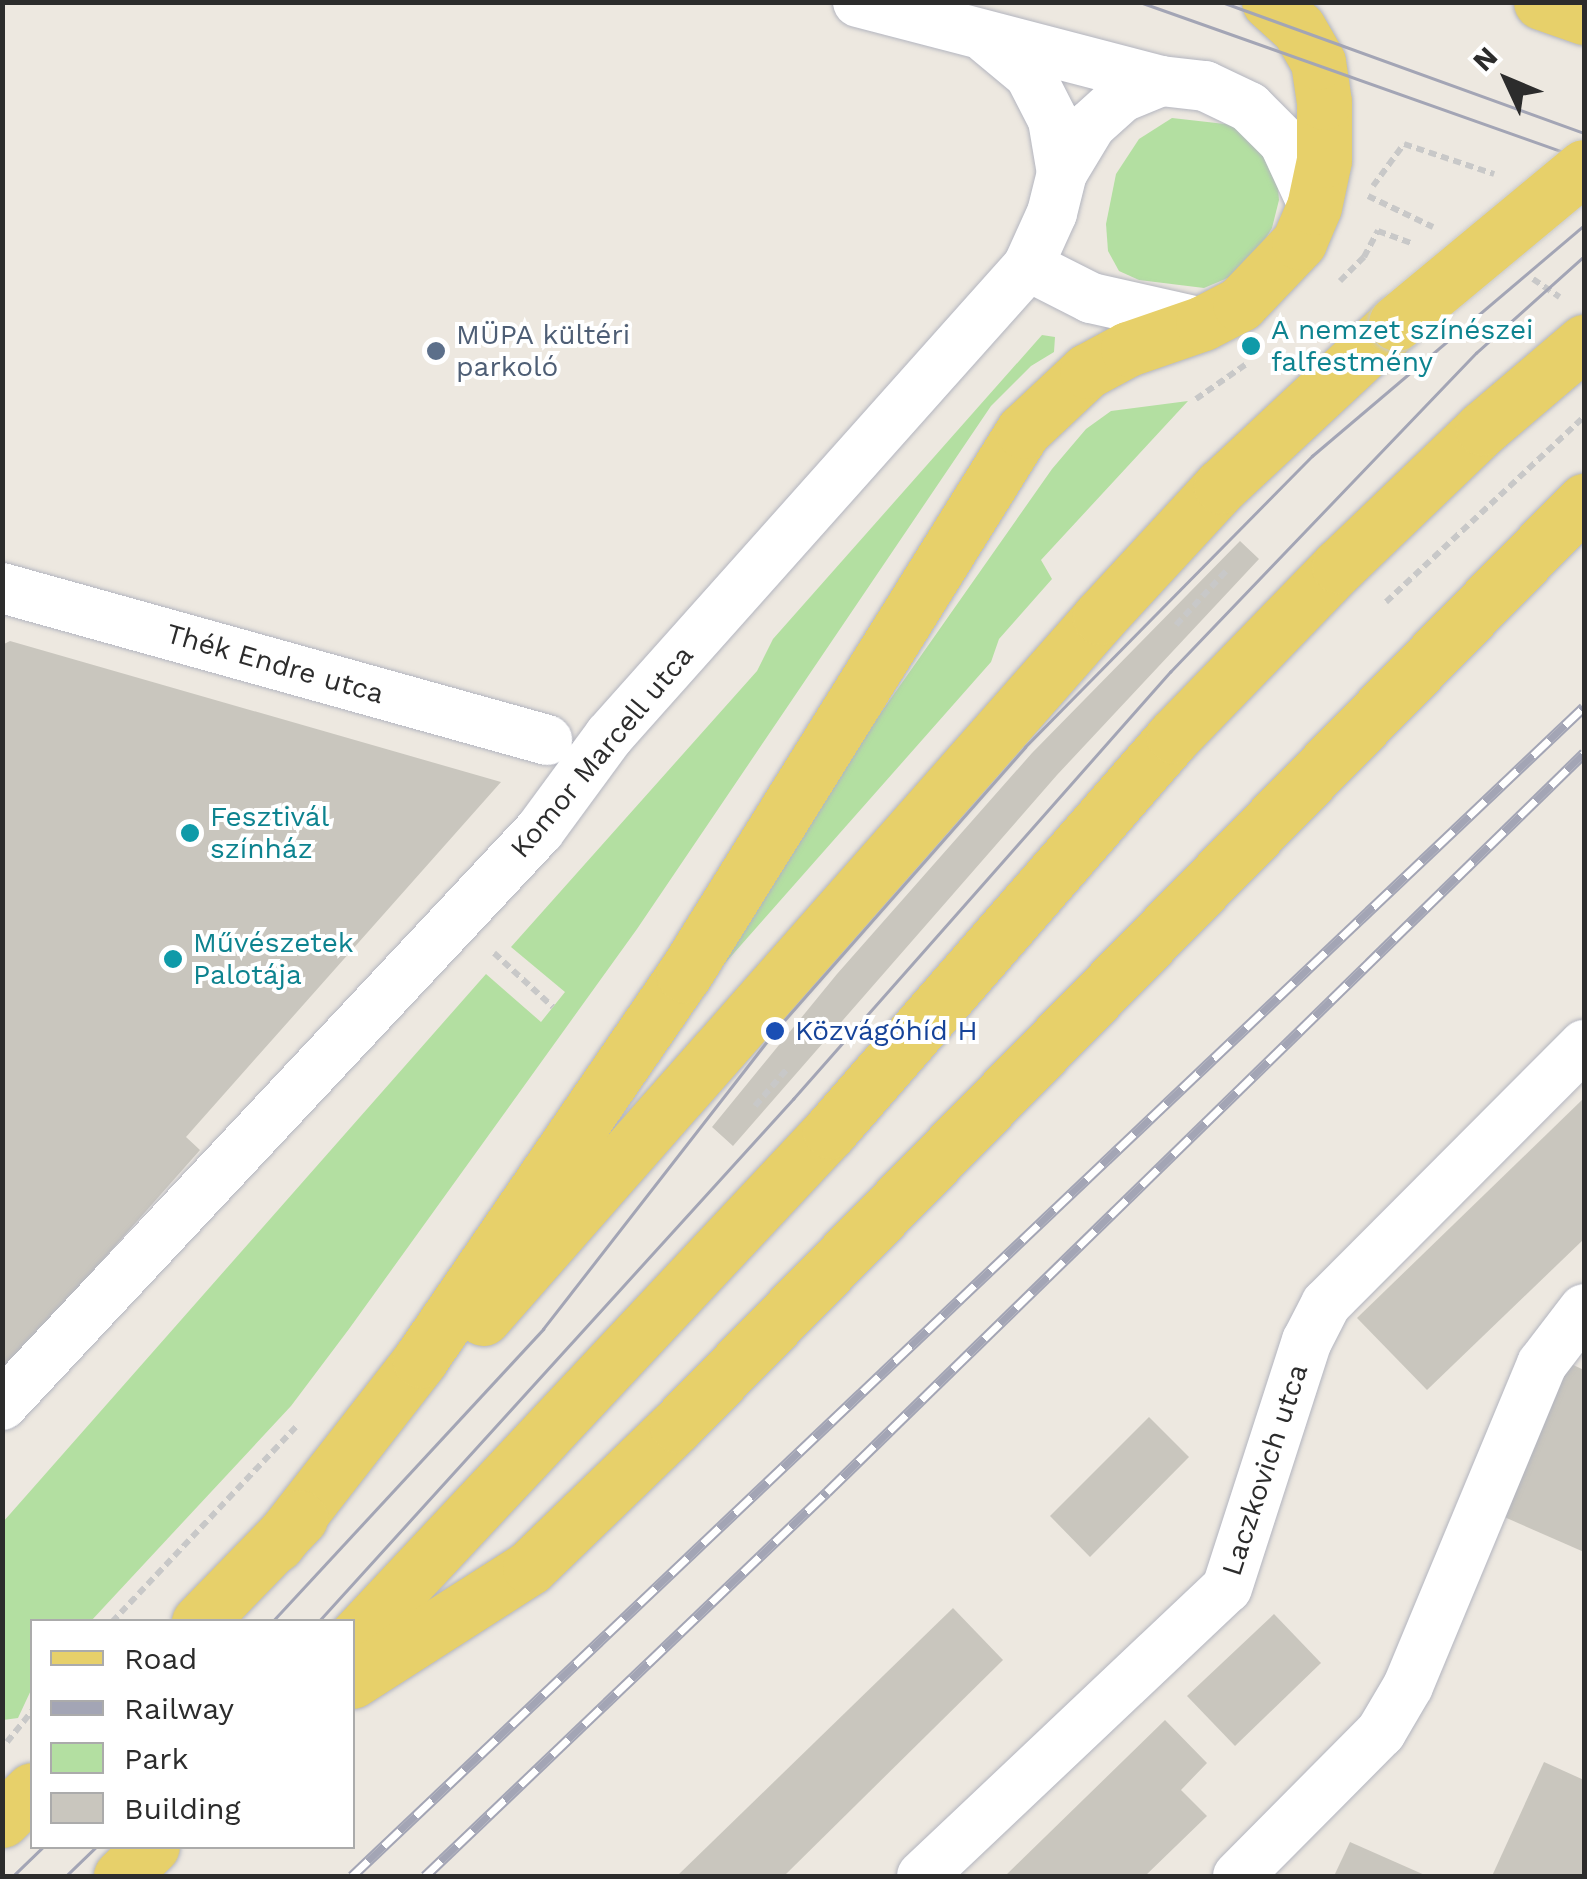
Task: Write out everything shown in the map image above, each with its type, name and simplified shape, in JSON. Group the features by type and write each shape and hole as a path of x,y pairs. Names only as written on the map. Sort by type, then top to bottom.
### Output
{"main road":[{"path":"277,1544 420,1360 684,974 1023,431 1087,371 1128,349 1203,323 1240,304 1299,242 1314,207 1324,160 1324,102 1318,62 1298,28 1269,2"},
{"path":"1541,2 1584,17"},
{"path":"203,1619 277,1544 604,1184 968,762 1221,486 1396,323 1584,167"},
{"path":"355,1638 830,1131 1174,736 1339,566 1483,428 1584,342"},
{"path":"355,1679 530,1566 678,1425 1584,501"},
{"path":"2,1820 30,1792"},
{"path":"121,1876 149,1849"}],"street":[{"path":"858,2 1162,81 1205,86 1249,106 1284,142 1314,207"},
{"path":"980,33 1030,75 1053,120 1062,173"},
{"name":"Komor Marcell utca","path":"2,1405 540,830 609,736 1028,266 1052,213 1062,173 1091,125 1122,97 1162,81"},
{"path":"1028,266 1090,298 1203,323"},
{"name":"Thék Endre utca","path":"2,588 547,740"},
{"name":"Laczkovich utca","path":"922,1876 1227,1588 1306,1340 1326,1304 1584,1045"},
{"path":"1238,1876 1381,1732 1408,1686 1542,1364 1584,1309"}],"path":[{"path":"1367,195 1404,144 1512,180"},
{"path":"1196,399 1256,357"},
{"path":"1386,602 1584,417"},
{"path":"1176,625 1228,568"},
{"path":"493,952 553,1007"},
{"path":"756,1106 787,1069"},
{"path":"115,1619 310,1412"},
{"path":"2,1746 30,1714"},
{"path":"2,1733 17,1732"}],"green space":[{"path":"1172,118 1234,125 1251,136 1277,178 1279,200 1272,228 1253,259 1230,277 1204,288 1139,280 1119,271 1108,251 1106,224 1116,174 1139,139"},
{"path":"1042,335 1055,337 1054,352 1031,366 991,406 637,929 291,1406 93,1619 30,1619 30,1692 18,1718 3,1720 3,1522 486,974 541,1022 565,992 511,947 757,671 773,639"},
{"path":"1188,401 1041,560 1052,579 999,639 991,662 673,1022 663,1023 1052,469 1086,429 1111,411"}],"building":[{"path":"1240,541 1259,559 1057,775 733,1146 712,1127 837,974 1032,753"},
{"name":"Művészetek Palotája","path":"10,641 501,782 186,1137 200,1150 2,1374 2,645"},
{"path":"1584,1098 1584,1239 1427,1390 1357,1318"},
{"path":"1569,1363 1584,1370 1584,1552 1502,1516"},
{"path":"1149,1417 1189,1457 1090,1557 1050,1516"},
{"path":"953,1608 1003,1660 784,1876 677,1876"},
{"path":"1274,1614 1321,1663 1235,1746 1187,1696"},
{"path":"1165,1720 1207,1763 1181,1790 1207,1816 1145,1876 1005,1876"},
{"path":"1544,1762 1584,1780 1584,1876 1492,1876"},
{"path":"1350,1842 1427,1876 1334,1876"}],"tram line":[{"path":"1140,2 1584,159"},
{"path":"1222,2 1584,133"},
{"path":"275,1619 543,1329 775,1031 1025,747 1312,456 1584,225"},
{"path":"321,1619 793,1099 1170,672 1476,353 1584,256"},
{"path":"13,1876 41,1849"},
{"path":"66,1876 94,1849"}],"railway":[{"path":"352,1876 1584,707"},
{"path":"425,1876 827,1492 1584,753"}],"place":[{"name":"A nemzet színészei falfestmény","path":"1251,346"},
{"name":"MÜPA kültéri parkoló","path":"436,351"},
{"name":"Fesztivál színház","path":"190,833"},
{"name":"Művészetek Palotája","path":"173,959"},
{"name":"Közvágóhíd H","path":"775,1031"}]}
